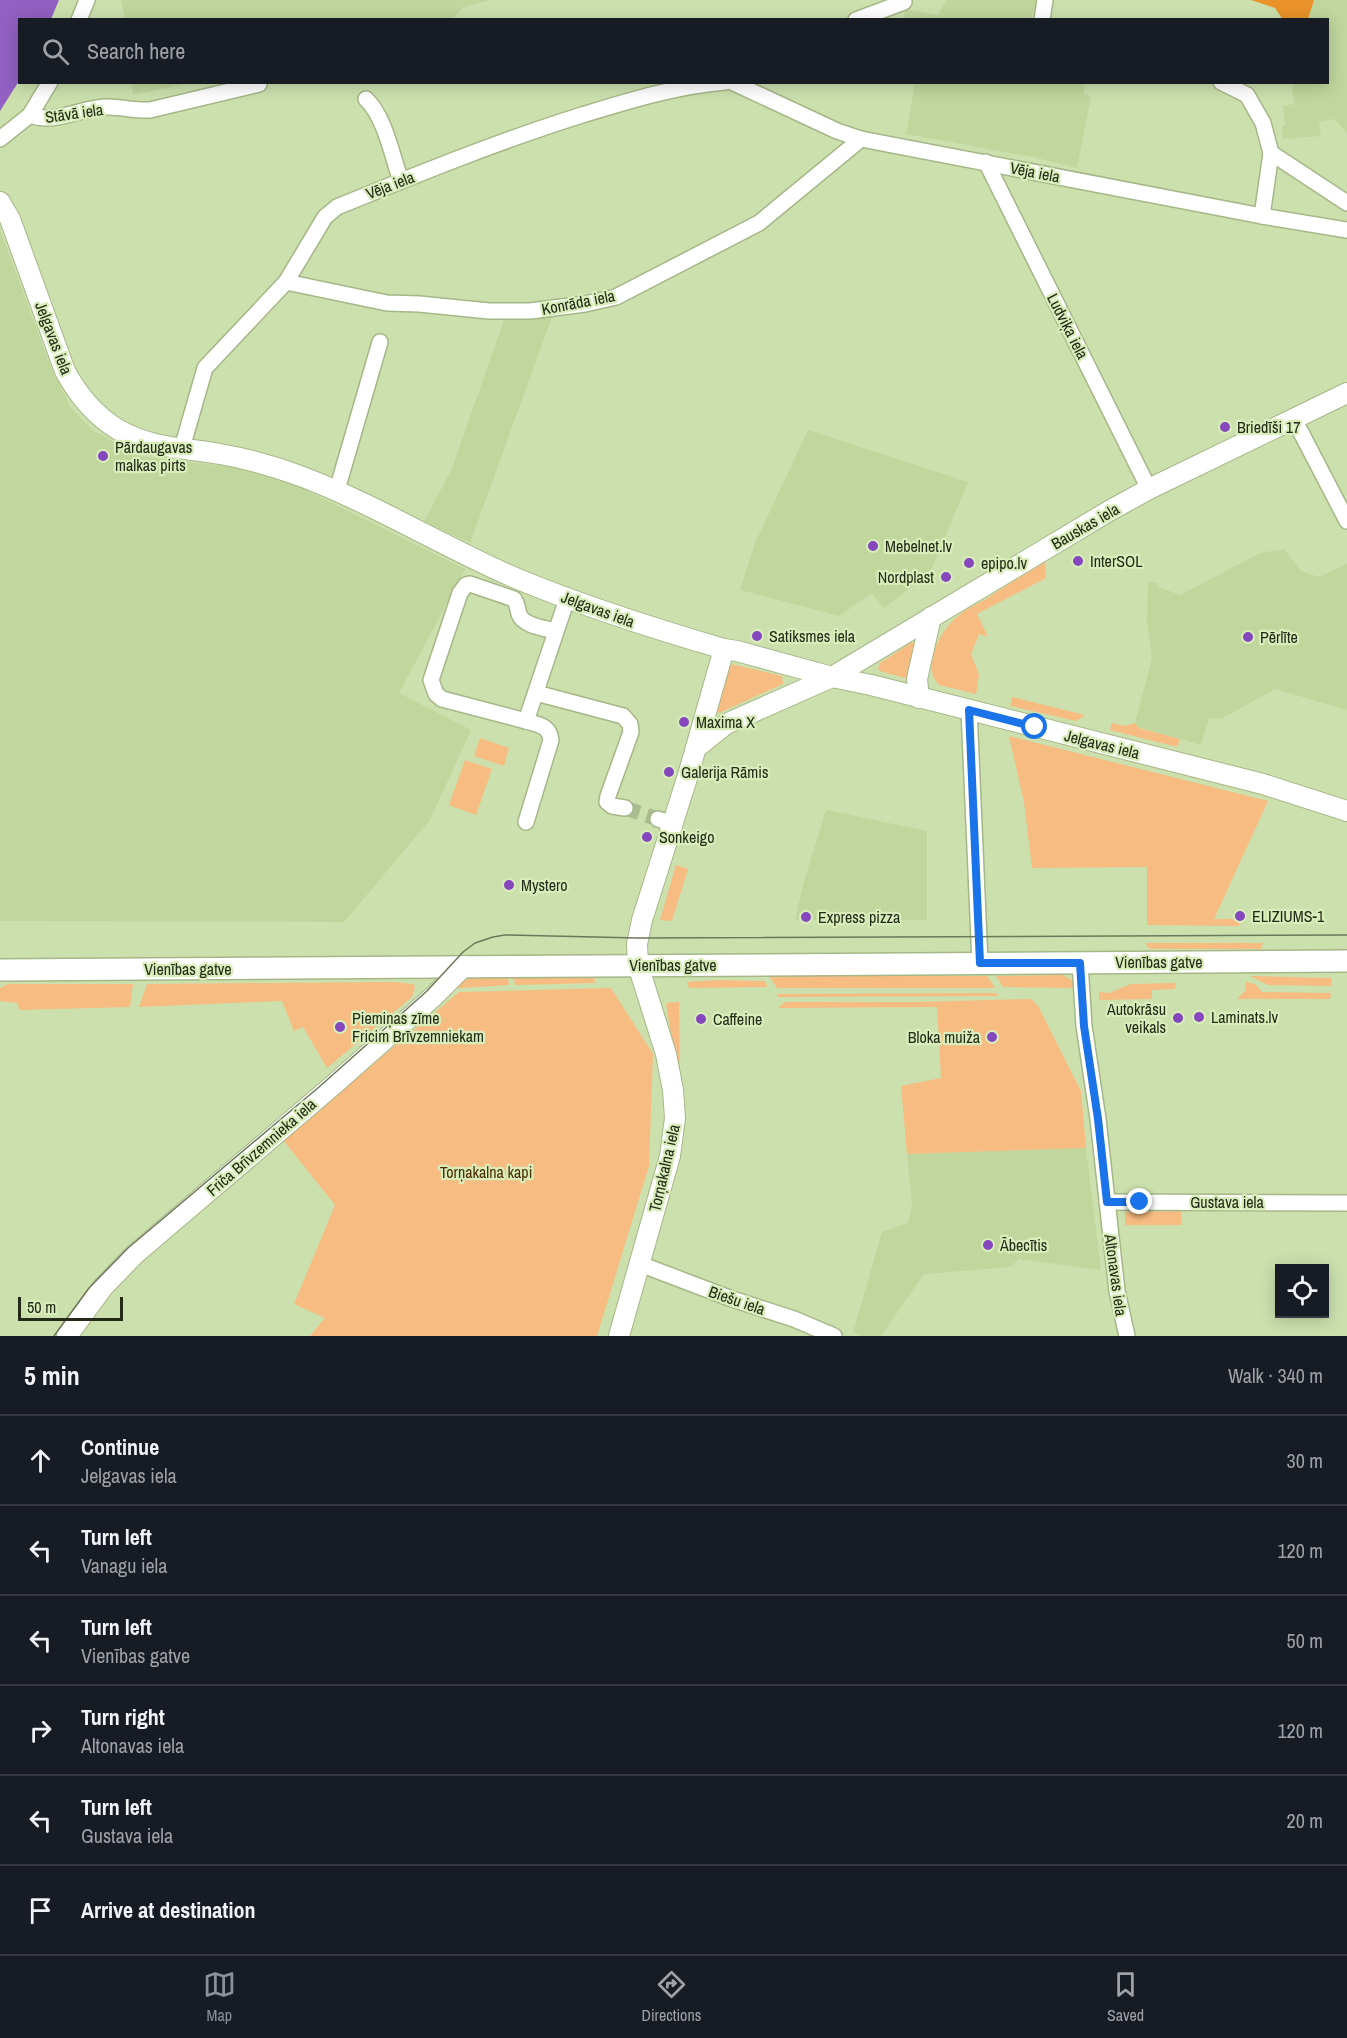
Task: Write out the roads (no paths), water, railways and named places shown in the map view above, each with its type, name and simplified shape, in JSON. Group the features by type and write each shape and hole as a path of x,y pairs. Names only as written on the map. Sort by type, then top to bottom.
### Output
{"main road":[{"name":"Vienības gatve","path":"0,970 1347,961"}],"street":[{"path":"80,18 87,0"},
{"path":"1042,18 1045,0"},
{"path":"860,18 904,2"},
{"path":"0,140 30,115 49,84"},
{"name":"Stāvā iela","path":"30,115 45,120 107,107 137,111 150,110 259,84"},
{"name":"Vēja iela","path":"182,448 205,368 286,282 330,212 337,207 533,131 633,99 710,84"},
{"name":"Vēja iela","path":"736,84 837,131 861,139 1262,216 1347,230"},
{"path":"1225,84 1247,95 1263,123 1271,153 1262,216"},
{"path":"366,99 373,106 380,120 401,181"},
{"name":"Konrāda iela","path":"286,282 387,303 489,311 530,311 585,304 616,297 759,223 861,139"},
{"path":"1271,153 1347,203"},
{"name":"Ludviķa iela","path":"986,162 1149,489"},
{"name":"Jelgavas iela","path":"0,202 10,219 65,370 75,390 101,417 119,430 142,440 259,462 334,490 511,576 633,622 832,677 1263,784 1347,811"},
{"path":"334,490 339,483 380,342"},
{"name":"Bauskas iela","path":"832,677 931,616 1149,489 1347,393"},
{"path":"1294,419 1347,521"},
{"path":"526,822 550,740 550,733 546,727 442,699 436,694 431,680 460,593 466,585 470,584 514,599 519,614 526,623 555,631"},
{"path":"526,721 567,599"},
{"path":"919,698 917,679 931,616"},
{"path":"638,965 637,944 666,821 696,748 724,649"},
{"path":"696,748 726,724 832,677"},
{"path":"536,693 622,716 630,724 631,732 607,802 612,806 625,808"},
{"path":"969,710 980,963"},
{"name":"Altonavas iela","path":"1080,963 1084,1026 1098,1119 1117,1292 1127,1336"},
{"name":"Torņakalna iela","path":"619,1336 670,1156 675,1118 673,1090 666,1054 638,965"},
{"name":"Friča Brīvzemnieka iela","path":"67,1336 103,1287 134,1255 331,1087 464,966"},
{"name":"Gustava iela","path":"1107,1202 1347,1203"},
{"name":"Biešu iela","path":"640,1264 814,1326 834,1336"}],"tunnel":[{"path":"625,808 658,819"}],"tram line":[{"path":"54,1336 89,1288 128,1248 319,1087 427,991 463,952 475,943 493,937 505,935 638,938 1347,935"}],"place":[{"name":"Briedīši 17","path":"1225,427"},
{"name":"Pārdaugavas malkas pirts","path":"103,456"},
{"name":"Mebelnet.lv","path":"873,546"},
{"name":"InterSOL","path":"1078,561"},
{"name":"epipo.lv","path":"969,563"},
{"name":"Nordplast","path":"946,577"},
{"name":"Satiksmes iela","path":"757,636"},
{"name":"Pērlīte","path":"1248,637"},
{"name":"Maxima X","path":"684,722"},
{"name":"Galerija Rāmis","path":"669,772"},
{"name":"Sonkeigo","path":"647,837"},
{"name":"Mystero","path":"509,885"},
{"name":"ELIZIUMS-1","path":"1240,916"},
{"name":"Express pizza","path":"806,917"},
{"name":"Laminats.lv","path":"1199,1017"},
{"name":"Autokrāsu veikals","path":"1178,1018"},
{"name":"Caffeine","path":"701,1019"},
{"name":"Piemiņas zīme Fricim Brīvzemniekam","path":"340,1027"},
{"name":"Bloka muiža","path":"992,1037"},
{"name":"Ābecītis","path":"988,1245"}],"park label":[{"name":"Torņakalna kapi","path":"486,1172"}]}
